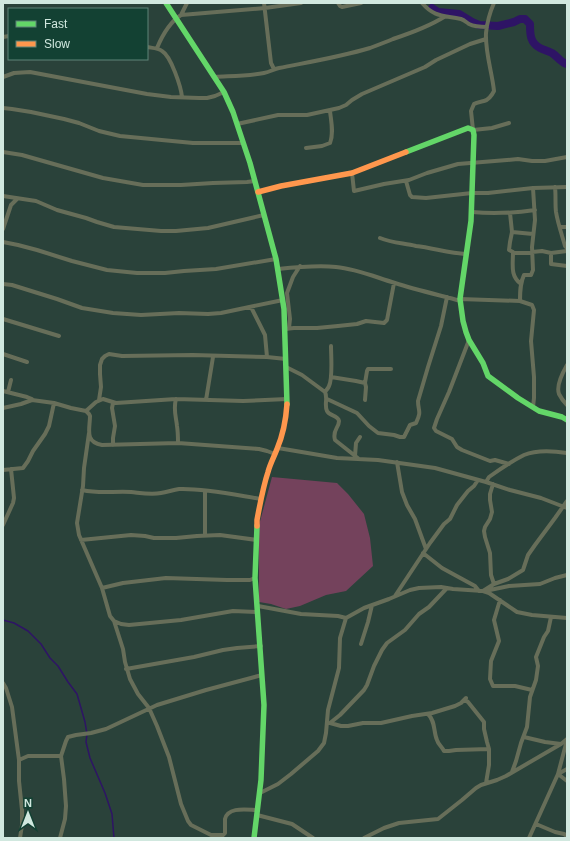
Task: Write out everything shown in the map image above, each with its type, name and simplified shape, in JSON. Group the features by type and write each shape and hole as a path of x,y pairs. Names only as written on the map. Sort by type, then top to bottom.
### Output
{"street":[{"path":"166,3 224,92 237,124 255,181 276,259 287,328 287,399 285,422 278,448 268,470 258,520 255,578 264,705 264,731 262,780 254,838"},
{"path":"181,15 187,3"},
{"path":"264,3 274,69"},
{"path":"157,48 176,18 181,15 265,8 300,3"},
{"path":"338,3 342,7 361,3"},
{"path":"422,3 432,12 444,17 461,19 474,26 487,27"},
{"path":"494,3 487,27 486,39 494,93 486,101 476,102 472,111 472,130 474,135 472,212 460,300 464,327 469,340 483,363 488,376 492,380 532,407 544,413 562,417 567,420"},
{"path":"215,78 263,73 274,69 370,48 407,35 444,17"},
{"path":"237,124 278,116 307,115 330,111 346,105 362,94 425,67 436,60 470,44 486,39"},
{"path":"148,47 157,48 163,51 168,57 179,83 182,98"},
{"path":"3,77 14,73 30,72 147,94 182,98 207,98 224,92"},
{"path":"3,108 64,119 99,131 120,136 193,143 243,143"},
{"path":"306,148 322,146 330,143 332,134 330,111"},
{"path":"258,192 281,186 352,173 453,132 468,128 472,130 492,128 510,123"},
{"path":"3,152 22,155 103,178 143,185 181,185 255,181"},
{"path":"352,173 354,191 384,184 406,181 427,172 458,164 518,159 532,161 567,157"},
{"path":"406,181 412,197 426,198 533,188 567,187"},
{"path":"554,187 556,193 556,212 565,246 567,248"},
{"path":"520,301 521,284 524,275 531,275 533,270 532,247 535,225 535,210 533,188"},
{"path":"3,196 36,201 57,210 114,227 161,231 208,228 264,216"},
{"path":"3,229 10,205 17,199"},
{"path":"472,212 485,214 535,210"},
{"path":"510,213 512,232 509,250 513,253 513,274 517,281 521,284"},
{"path":"560,227 567,227"},
{"path":"512,232 533,234"},
{"path":"380,238 390,242 450,253 466,254"},
{"path":"3,242 108,270 131,273 150,274 216,269 276,259"},
{"path":"513,253 542,251 551,253 567,252"},
{"path":"551,253 551,264 567,266"},
{"path":"278,269 300,266 325,266 350,269 394,283 460,300 520,301 532,305 534,310 532,341 534,398 532,407"},
{"path":"287,328 290,319 287,293 293,277 300,266"},
{"path":"287,328 317,328 357,324 366,321 384,323 387,320 394,283"},
{"path":"3,284 12,285 45,295 82,308 113,313 140,315 221,313 282,300"},
{"path":"327,399 357,413 378,433 404,437 410,425 416,423 419,417 420,408 418,401 441,326 447,297"},
{"path":"251,307 265,335 267,357"},
{"path":"3,319 58,336"},
{"path":"469,340 434,428 436,431 452,439 457,447 462,450 490,461 495,460 509,464"},
{"path":"325,392 329,388 331,377 330,346"},
{"path":"3,354 27,362"},
{"path":"100,400 100,365 105,356 114,354 122,356 267,357 286,359"},
{"path":"206,400 213,357"},
{"path":"567,366 561,379 558,391 561,398 567,405"},
{"path":"286,367 302,375 325,392 327,395 326,409 328,413 336,417 339,423 334,432 335,440 359,459"},
{"path":"364,400 368,369 390,369"},
{"path":"331,377 365,383"},
{"path":"8,392 11,380"},
{"path":"3,391 27,397 32,400 54,403 86,411 90,416 77,523 80,540 102,588 110,616 114,621 123,649 126,669 130,679 138,694 149,708 169,757 181,804 188,821 191,825 212,837 223,835 225,833 226,817 230,812 237,810 257,812 292,824 313,838"},
{"path":"86,411 103,399 113,402 176,399 243,401 287,399"},
{"path":"176,399 174,411 177,424 178,443"},
{"path":"3,408 32,400"},
{"path":"113,402 112,408 115,426 113,438 114,445"},
{"path":"3,470 23,468 49,426 54,403"},
{"path":"89,433 93,442 102,445 178,443 259,449 275,454"},
{"path":"355,456 356,443 360,437"},
{"path":"278,448 337,458 378,460 435,468 541,498 565,507"},
{"path":"486,482 489,477 523,456 537,452 553,451 567,453"},
{"path":"397,462 402,492 415,519 426,549"},
{"path":"3,525 14,498 11,469"},
{"path":"395,596 437,533 450,519 457,505 478,480"},
{"path":"493,484 490,494 492,512 490,519 485,526 484,532 490,553 491,575 494,584"},
{"path":"82,490 100,493 131,492 149,494 178,489 261,499"},
{"path":"204,491 205,535"},
{"path":"481,591 508,579 523,570 528,555 565,507 567,501"},
{"path":"80,540 131,535 154,538 220,535 257,540"},
{"path":"423,553 442,568 475,586 481,591 509,586 540,584 567,575"},
{"path":"102,588 123,583 166,578 227,580 250,580 255,578"},
{"path":"258,606 346,618 372,605 410,590 441,587 489,593 518,612 532,615 567,618"},
{"path":"328,723 340,715 364,690 374,666 387,643 405,630 419,614 429,607 447,588"},
{"path":"500,600 494,620 499,641 491,661 491,682 493,686 515,686 532,690"},
{"path":"361,644 372,605"},
{"path":"114,621 129,625 181,620 233,611 258,612"},
{"path":"512,772 528,721 530,697 536,680 538,666 536,657 548,631 551,616"},
{"path":"260,793 278,784 321,748 328,723 329,703 339,668 340,638 346,618"},
{"path":"126,669 194,657 223,650 260,646"},
{"path":"60,838 66,806 61,756 66,739 69,736 91,733 112,727 149,708 166,702 262,675"},
{"path":"3,683 12,707 19,760 19,781 22,810 20,838"},
{"path":"328,723 341,726 363,723 381,723 428,714 455,706 466,699 484,721 486,742 489,749 489,765 486,783"},
{"path":"428,714 433,722 436,738 444,751 449,752 456,750 489,749"},
{"path":"524,737 561,744"},
{"path":"364,838 384,828 399,823 438,819 476,788 497,780 512,772 561,744 567,739"},
{"path":"529,838 558,774 567,739"},
{"path":"19,760 28,756 61,756"},
{"path":"558,774 567,769"},
{"path":"558,774 567,781"},
{"path":"536,824 567,836"},
{"path":"532,831 533,838"}],"shaded area":[{"path":"272,477 337,483 364,514 370,538 373,566 346,591 326,595 300,606 286,609 259,602 259,525"}],"waterway":[{"path":"432,8 438,12 459,14 479,25 498,26 520,19 525,19 530,24 532,41 534,44 552,53 567,64"},
{"path":"3,620 14,623 28,631 41,644 77,694 85,722 87,734 86,742 90,758 112,814 114,838"}],"traffic: fast":[{"path":"166,3 224,92 233,112 250,163 276,259 284,309 287,404"},
{"path":"406,152 468,128 473,130 471,221 460,299 466,332 469,340 483,363 488,376 539,411 562,417 567,420"},
{"path":"254,838 261,780 264,705 255,578 257,526"}],"traffic: slow":[{"path":"258,192 281,186 352,173 406,152"},
{"path":"257,526 263,490 269,469 283,433 287,404"}]}
